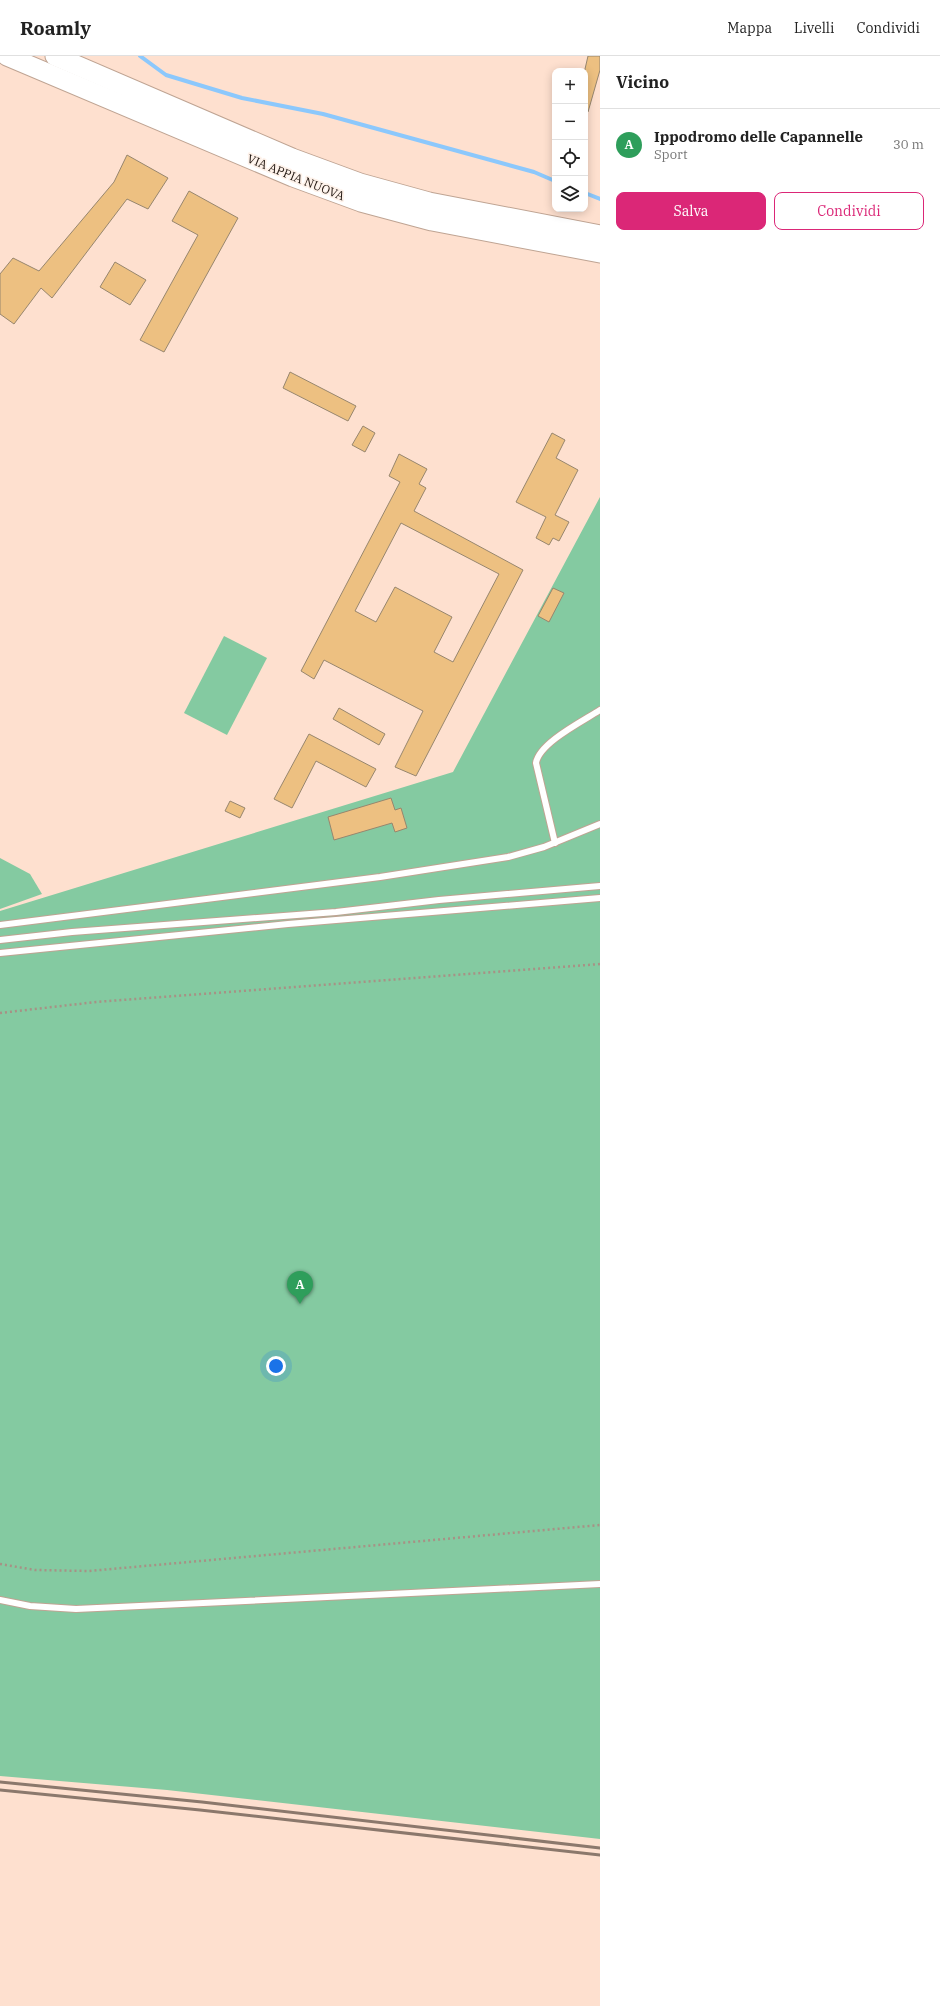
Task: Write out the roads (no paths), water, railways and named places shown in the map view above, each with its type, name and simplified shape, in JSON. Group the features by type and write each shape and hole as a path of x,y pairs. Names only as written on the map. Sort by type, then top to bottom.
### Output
{"main road":[{"name":"VIA APPIA NUOVA","path":"7,56 293,177 360,202 432,221 600,253"},
{"name":"VIA APPIA NUOVA","path":"55,56 292,158 360,183 429,202 600,235"}],"lane":[{"path":"555,842 536,764 536,758 549,744 600,710"},
{"path":"0,925 388,876 508,857 555,842 600,824"},
{"path":"0,940 72,932 336,912 439,900 600,886"},
{"path":"0,953 288,924 600,898"},
{"path":"0,1600 30,1606 70,1609 600,1584"}],"waterway":[{"path":"140,56 166,75 242,98 323,114 534,172 552,180"},
{"path":"588,194 600,199"}],"railway":[{"path":"0,1782 202,1802 600,1848"},
{"path":"0,1790 200,1810 600,1855"}],"place":[{"name":"Ippodromo delle Capannelle","path":"300,1304"}]}
